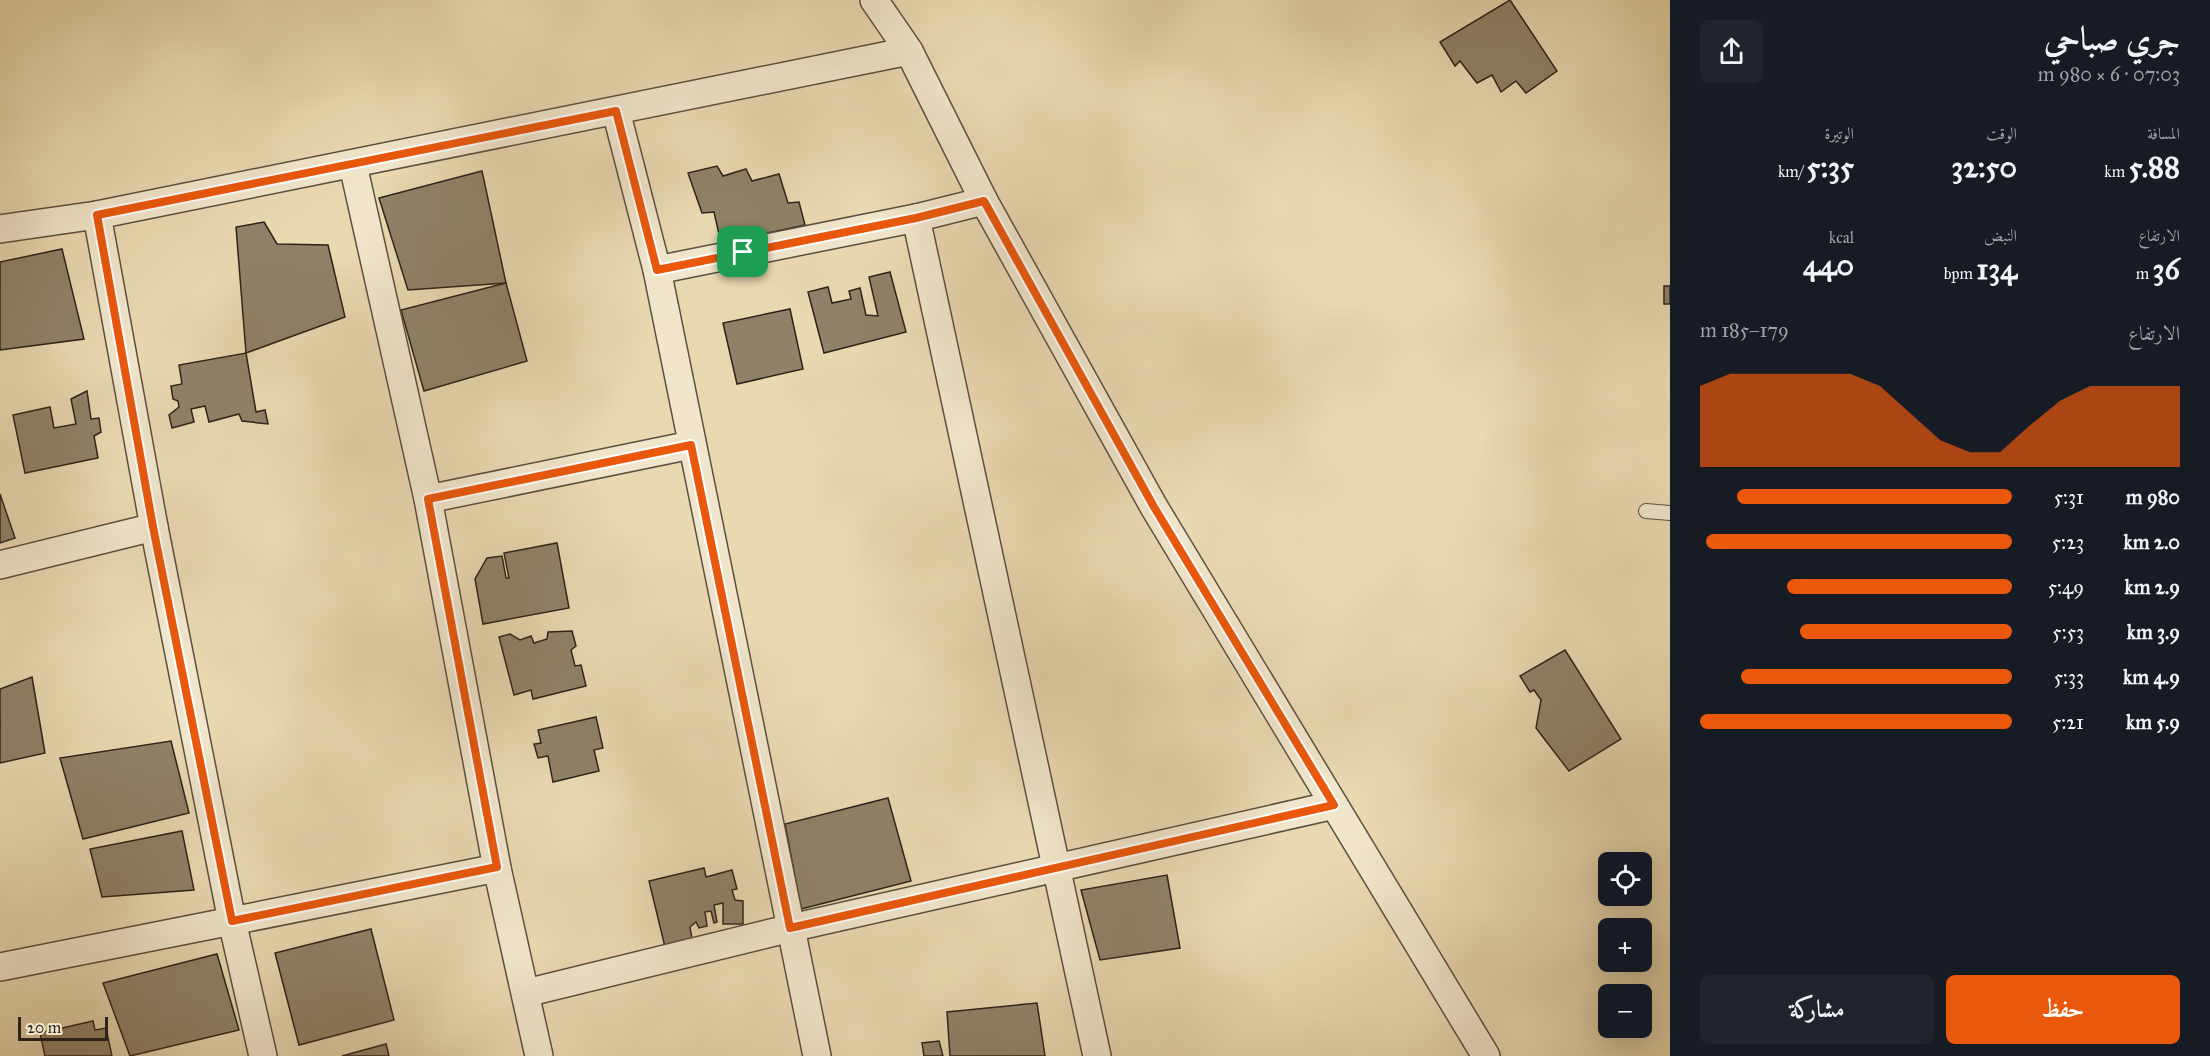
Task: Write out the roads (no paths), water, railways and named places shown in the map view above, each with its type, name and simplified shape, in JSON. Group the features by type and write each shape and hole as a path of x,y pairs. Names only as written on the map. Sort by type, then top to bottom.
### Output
{"street":[{"path":"874,0 909,51 984,201 1154,507 1486,1056"},
{"path":"0,229 97,215 353,165 909,51"},
{"path":"616,111 657,270 691,445 818,1056"},
{"path":"353,165 428,499 497,867 539,1056"},
{"path":"657,270 916,218 984,201"},
{"path":"97,215 153,527 232,921 263,1056"},
{"path":"916,218 1097,1056"},
{"path":"428,499 691,445"},
{"path":"0,565 153,527"},
{"path":"526,993 790,928 1334,805"},
{"path":"0,967 497,867"}],"lane":[{"path":"1646,511 1670,513"}]}
